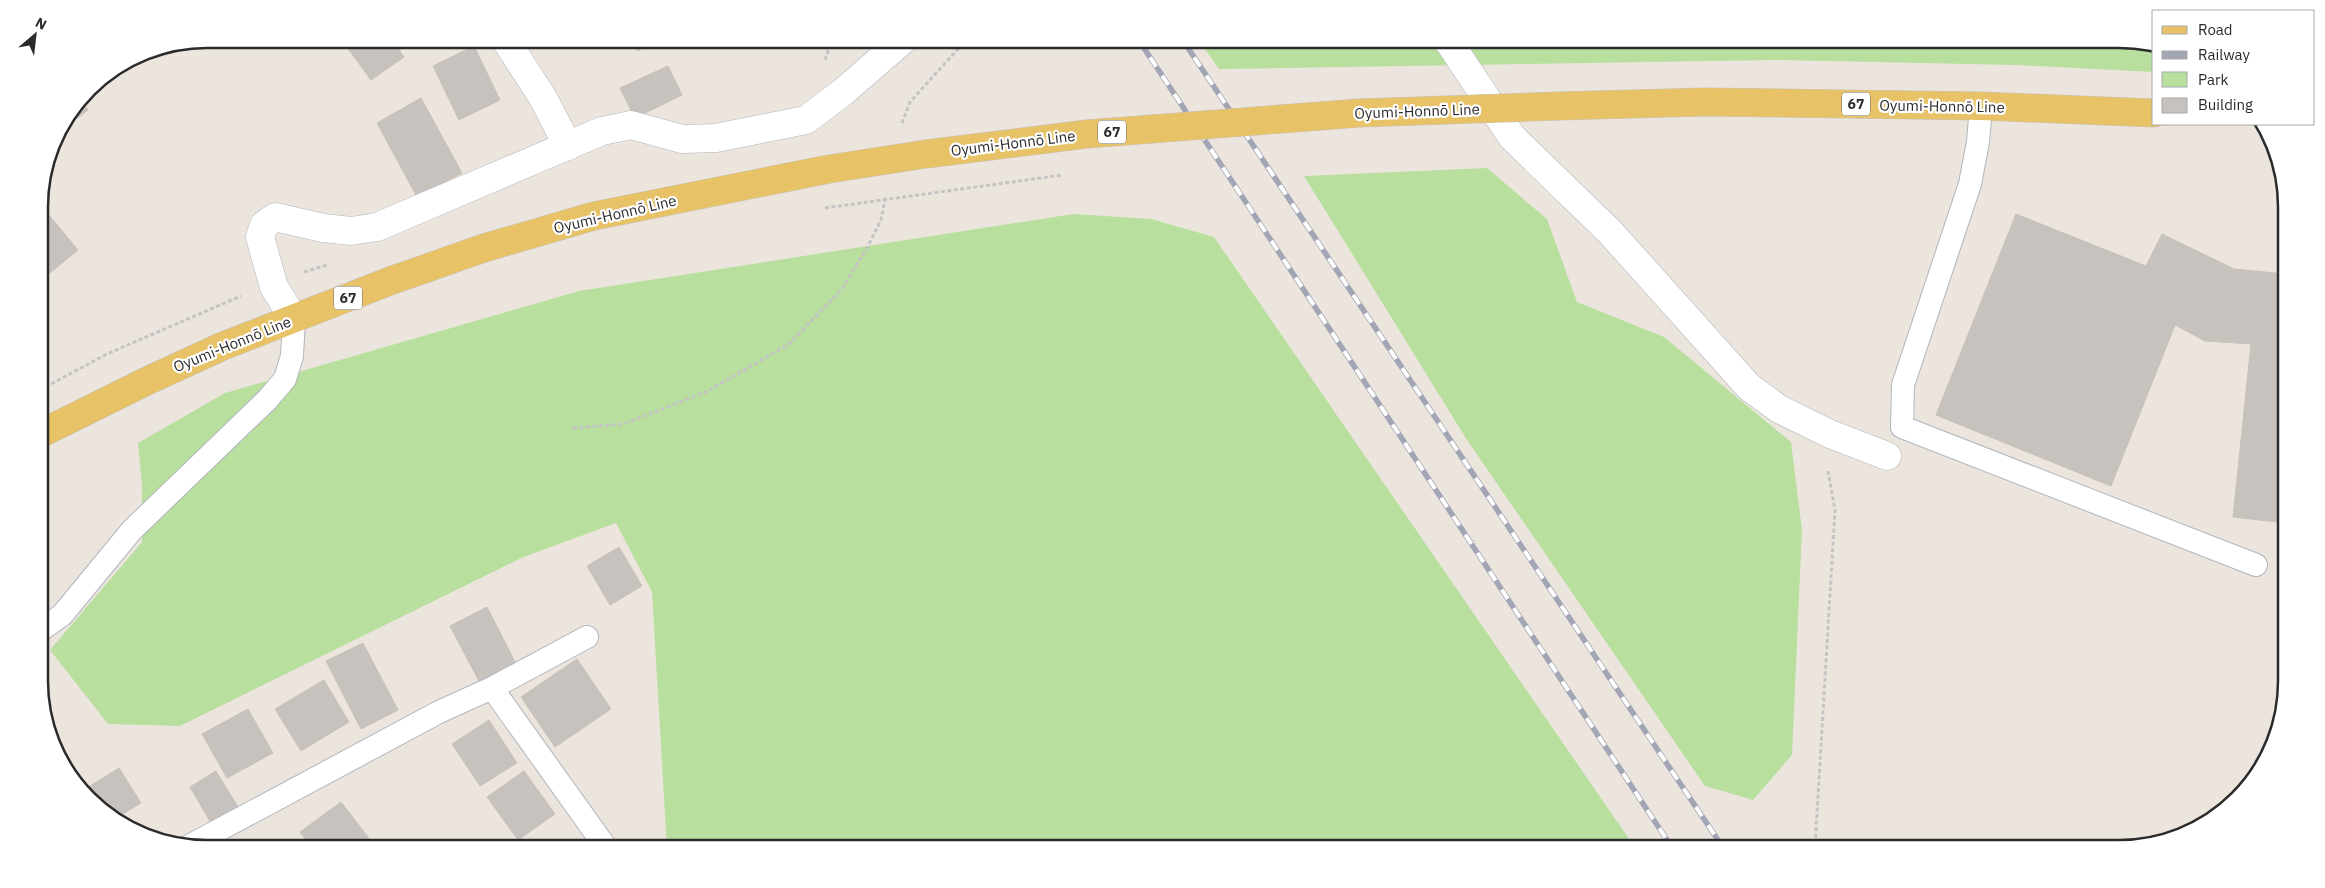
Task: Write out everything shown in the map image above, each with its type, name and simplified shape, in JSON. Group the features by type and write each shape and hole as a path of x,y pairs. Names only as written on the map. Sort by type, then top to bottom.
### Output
{"main road":[{"name":"Oyumi-Honnō Line","path":"48,430 206,353 390,281 484,248 594,216 829,169 1087,134 1358,113 1704,102 1981,106 2152,113"}],"street":[{"path":"511,48 543,98 568,146"},
{"path":"294,319 274,286 260,237 264,225 275,217 350,232 377,227 602,131 631,125 682,139 716,138 806,120 843,92 894,48"},
{"path":"1453,48 1512,137 1610,232 1749,387 1779,409 1830,434 1887,456"}],"lane":[{"path":"1981,106 1978,142 1970,184 1903,385 1902,427 2256,565"},
{"path":"48,625 62,614 132,530 267,400 285,379 292,356 294,319"},
{"path":"200,840 439,712 492,688 587,637"},
{"path":"492,688 601,840"}],"path":[{"path":"902,125 910,102 959,48"},
{"path":"821,208 1064,174"},
{"path":"573,428 624,424 708,391 789,344 842,289 876,229 887,191"},
{"path":"48,386 107,354 246,294"},
{"path":"1814,840 1835,510 1830,473 1824,467"}],"green space":[{"path":"1204,48 2119,48 2152,52 2152,72 2016,65 1774,60 1219,69"},
{"path":"1487,168 1547,219 1577,302 1664,337 1791,442 1802,530 1792,755 1753,800 1705,786 1467,440 1304,176"},
{"path":"1073,214 1151,219 1214,237 1630,840 666,840 652,592 616,523 521,558 180,726 108,724 50,650 142,542 142,484 138,443 225,393 579,291"}],"building":[{"path":"348,48 402,48 399,50 404,57 371,80"},
{"path":"470,48 475,48 500,100 459,120 433,66"},
{"path":"668,66 682,95 635,118 620,88"},
{"path":"421,98 462,173 417,197 377,123"},
{"path":"84,105 88,110 72,122"},
{"path":"2016,214 2146,266 2162,234 2234,269 2278,273 2278,522 2233,517 2251,344 2205,341 2175,325 2111,486 1936,415"},
{"path":"48,216 78,250 48,274"},
{"path":"619,547 642,586 610,605 587,566"},
{"path":"487,607 515,662 479,681 450,626"},
{"path":"363,643 398,710 361,729 326,661"},
{"path":"577,659 611,709 555,747 521,697"},
{"path":"324,680 349,722 301,751 275,709"},
{"path":"248,709 273,753 227,778 202,734"},
{"path":"489,720 517,763 480,786 452,744"},
{"path":"119,768 141,803 121,815 88,787"},
{"path":"216,771 241,812 214,828 190,787"},
{"path":"524,771 555,814 518,840 487,797"},
{"path":"341,802 370,840 306,840 300,832"}],"railway":[{"path":"1144,48 1667,840"},
{"path":"1188,48 1718,840"}]}
